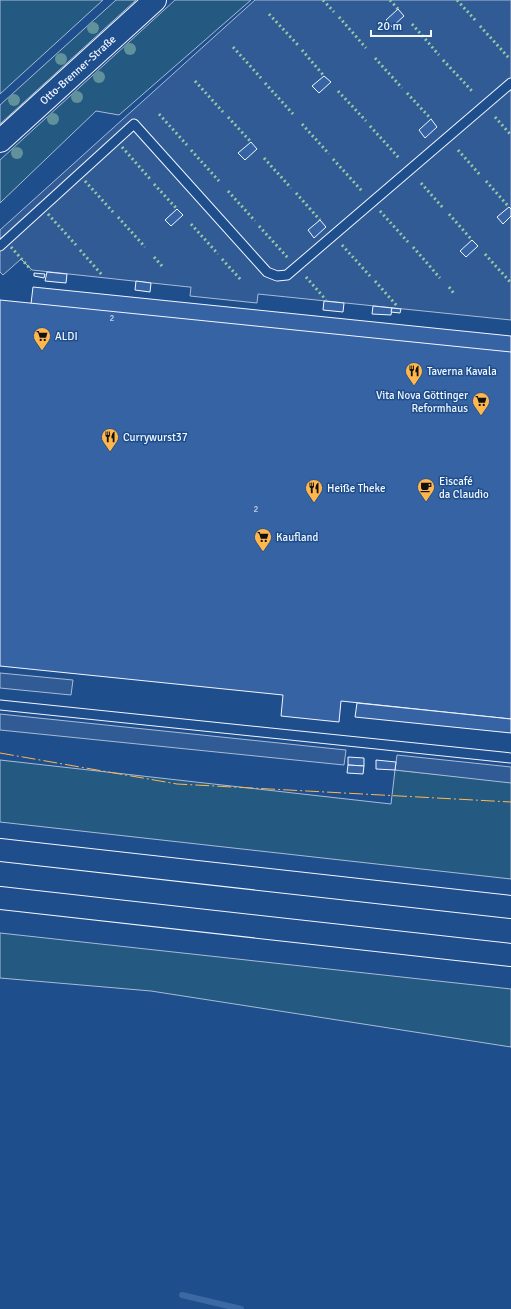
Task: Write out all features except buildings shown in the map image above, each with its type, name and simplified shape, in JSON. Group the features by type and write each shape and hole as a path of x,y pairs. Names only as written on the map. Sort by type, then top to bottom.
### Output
{"main road":[{"name":"Otto-Brenner-Straße","path":"0,141 155,0"},
{"path":"0,850 511,907"},
{"path":"0,898 511,955"}],"lane":[{"path":"0,246 134,124 267,272 277,276 287,275 511,83"},
{"path":"0,705 511,758"}],"shaded area":[{"path":"0,0 103,0 0,94"},
{"path":"116,0 136,0 0,124 0,105"},
{"path":"175,0 251,0 119,115 96,111 0,203 0,160"},
{"path":"255,0 511,0 511,320 258,294 257,303 190,296 191,287 32,270 21,259 3,275 0,272 0,230"},
{"path":"0,673 73,680 71,695 0,688"},
{"path":"0,714 346,750 344,765 0,730"},
{"path":"397,755 511,767 511,783 395,770"},
{"path":"0,760 391,804 395,770 511,782 511,879 0,822"},
{"path":"0,933 511,989 511,1047 151,991 0,978"}],"waterway":[{"path":"182,1295 241,1309"}],"hedge":[{"path":"323,0 334,12"},
{"path":"390,0 398,9"},
{"path":"457,0 476,21"},
{"path":"269,14 298,45"},
{"path":"339,17 366,48"},
{"path":"412,24 439,55"},
{"path":"480,26 509,58"},
{"path":"233,47 261,78"},
{"path":"302,50 324,76"},
{"path":"375,58 402,88"},
{"path":"443,60 473,92"},
{"path":"195,81 223,112"},
{"path":"265,83 293,114"},
{"path":"338,91 366,121"},
{"path":"407,93 431,119"},
{"path":"159,114 187,145"},
{"path":"228,117 251,142"},
{"path":"495,117 511,135"},
{"path":"302,124 329,154"},
{"path":"370,126 399,158"},
{"path":"122,147 150,179"},
{"path":"191,150 219,181"},
{"path":"458,150 481,176"},
{"path":"264,158 291,188"},
{"path":"333,159 362,191"},
{"path":"85,181 113,212"},
{"path":"486,181 509,207"},
{"path":"421,183 444,209"},
{"path":"154,184 177,209"},
{"path":"228,191 255,221"},
{"path":"296,193 320,220"},
{"path":"380,211 408,242"},
{"path":"48,214 76,245"},
{"path":"449,214 472,240"},
{"path":"118,217 145,247"},
{"path":"191,224 218,254"},
{"path":"259,226 288,258"},
{"path":"342,245 370,276"},
{"path":"11,247 31,270"},
{"path":"413,247 440,278"},
{"path":"80,250 103,276"},
{"path":"485,254 511,283"},
{"path":"154,257 162,266"},
{"path":"222,259 241,280"},
{"path":"306,277 326,300"},
{"path":"375,281 398,307"},
{"path":"449,287 455,295"}],"power":[{"path":"0,753 177,784 511,802"}],"place":[{"name":"ALDI","path":"42,351"},
{"name":"Taverna Kavala","path":"414,386"},
{"name":"Vita Nova Göttinger Reformhaus","path":"481,416"},
{"name":"Currywurst37","path":"110,452"},
{"name":"Eiscafé da Claudio","path":"426,502"},
{"name":"Heiße Theke","path":"314,503"},
{"name":"Kaufland","path":"263,552"}]}
